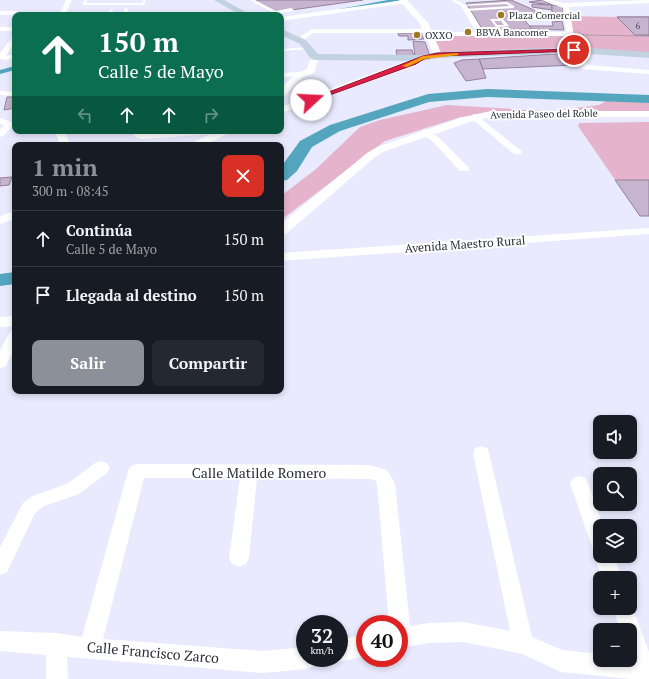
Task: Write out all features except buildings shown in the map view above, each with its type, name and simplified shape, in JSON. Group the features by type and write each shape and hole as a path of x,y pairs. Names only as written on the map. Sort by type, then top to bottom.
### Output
{"main road":[{"path":"218,0 241,12"},
{"path":"284,34 306,45 315,57 423,58 438,55 576,51 649,55"}],"street":[{"path":"63,12 69,0"},
{"path":"252,0 276,12 318,7 327,12"},
{"path":"454,0 464,7 480,33"},
{"path":"545,0 563,5 649,1"},
{"path":"284,19 405,1 424,23 438,55"},
{"path":"563,5 566,7 570,34 576,51 585,67 649,72"},
{"path":"0,13 12,13"},
{"path":"0,29 12,29"},
{"path":"306,45 303,37 312,31 570,34"},
{"path":"12,40 1,57 12,57"},
{"path":"284,75 302,74 311,71 315,57"},
{"path":"284,109 414,63 423,58"},
{"path":"284,90 302,74"},
{"path":"0,94 12,94"},
{"name":"Avenida Paseo del Roble","path":"284,228 371,155 385,147 425,132 475,117 511,113 649,114"},
{"path":"0,117 9,114"},
{"path":"475,117 517,152"},
{"path":"0,121 11,124 0,134"},
{"path":"425,132 464,169"},
{"path":"61,134 63,142"},
{"path":"171,134 179,142"},
{"path":"202,142 220,134"},
{"name":"Avenida Maestro Rural","path":"284,257 649,231"},
{"path":"0,322 12,321"},
{"path":"0,363 12,341"},
{"path":"481,453 523,644"},
{"path":"0,566 29,508 38,501 73,489 101,468"},
{"name":"Calle Matilde Romero","path":"90,646 136,471 370,472 381,475 386,483 398,615"},
{"path":"239,558 249,472"},
{"path":"579,483 593,524"},
{"path":"408,636 429,633 464,632 523,644 562,661 647,670 626,615"},
{"name":"Calle Francisco Zarco","path":"0,641 90,646 263,662 296,659"},
{"path":"56,644 57,679"}],"lane":[{"path":"86,0 84,4 143,4 144,0"},
{"path":"507,3 513,7 464,7 507,3"},
{"path":"496,26 502,34"},
{"path":"284,49 306,45"}],"path":[{"path":"570,34 648,36"}],"shaded area":[{"path":"567,16 617,17 635,35 649,35 649,55 574,50 438,55 429,34 569,34"},
{"path":"606,101 649,102 649,114 559,110 599,105"},
{"path":"447,105 546,111 461,117 385,141 284,218 284,194 316,169 360,127 380,120"},
{"path":"649,122 649,216 640,216 578,126 579,123"}],"waterway":[{"path":"343,9 399,0"},
{"path":"0,72 12,69"},
{"path":"284,173 291,167 306,144 335,128 362,118 428,98 487,93 649,99"},
{"path":"0,280 12,278"}],"slow traffic":[{"path":"405,66 423,58 438,55 457,54"}],"place":[{"name":"Plaza Comercial","path":"501,15"},
{"name":"BBVA Bancomer","path":"468,32"},
{"name":"OXXO","path":"417,35"}],"route":[{"path":"311,100 414,63 423,58 438,55 574,50"}]}
